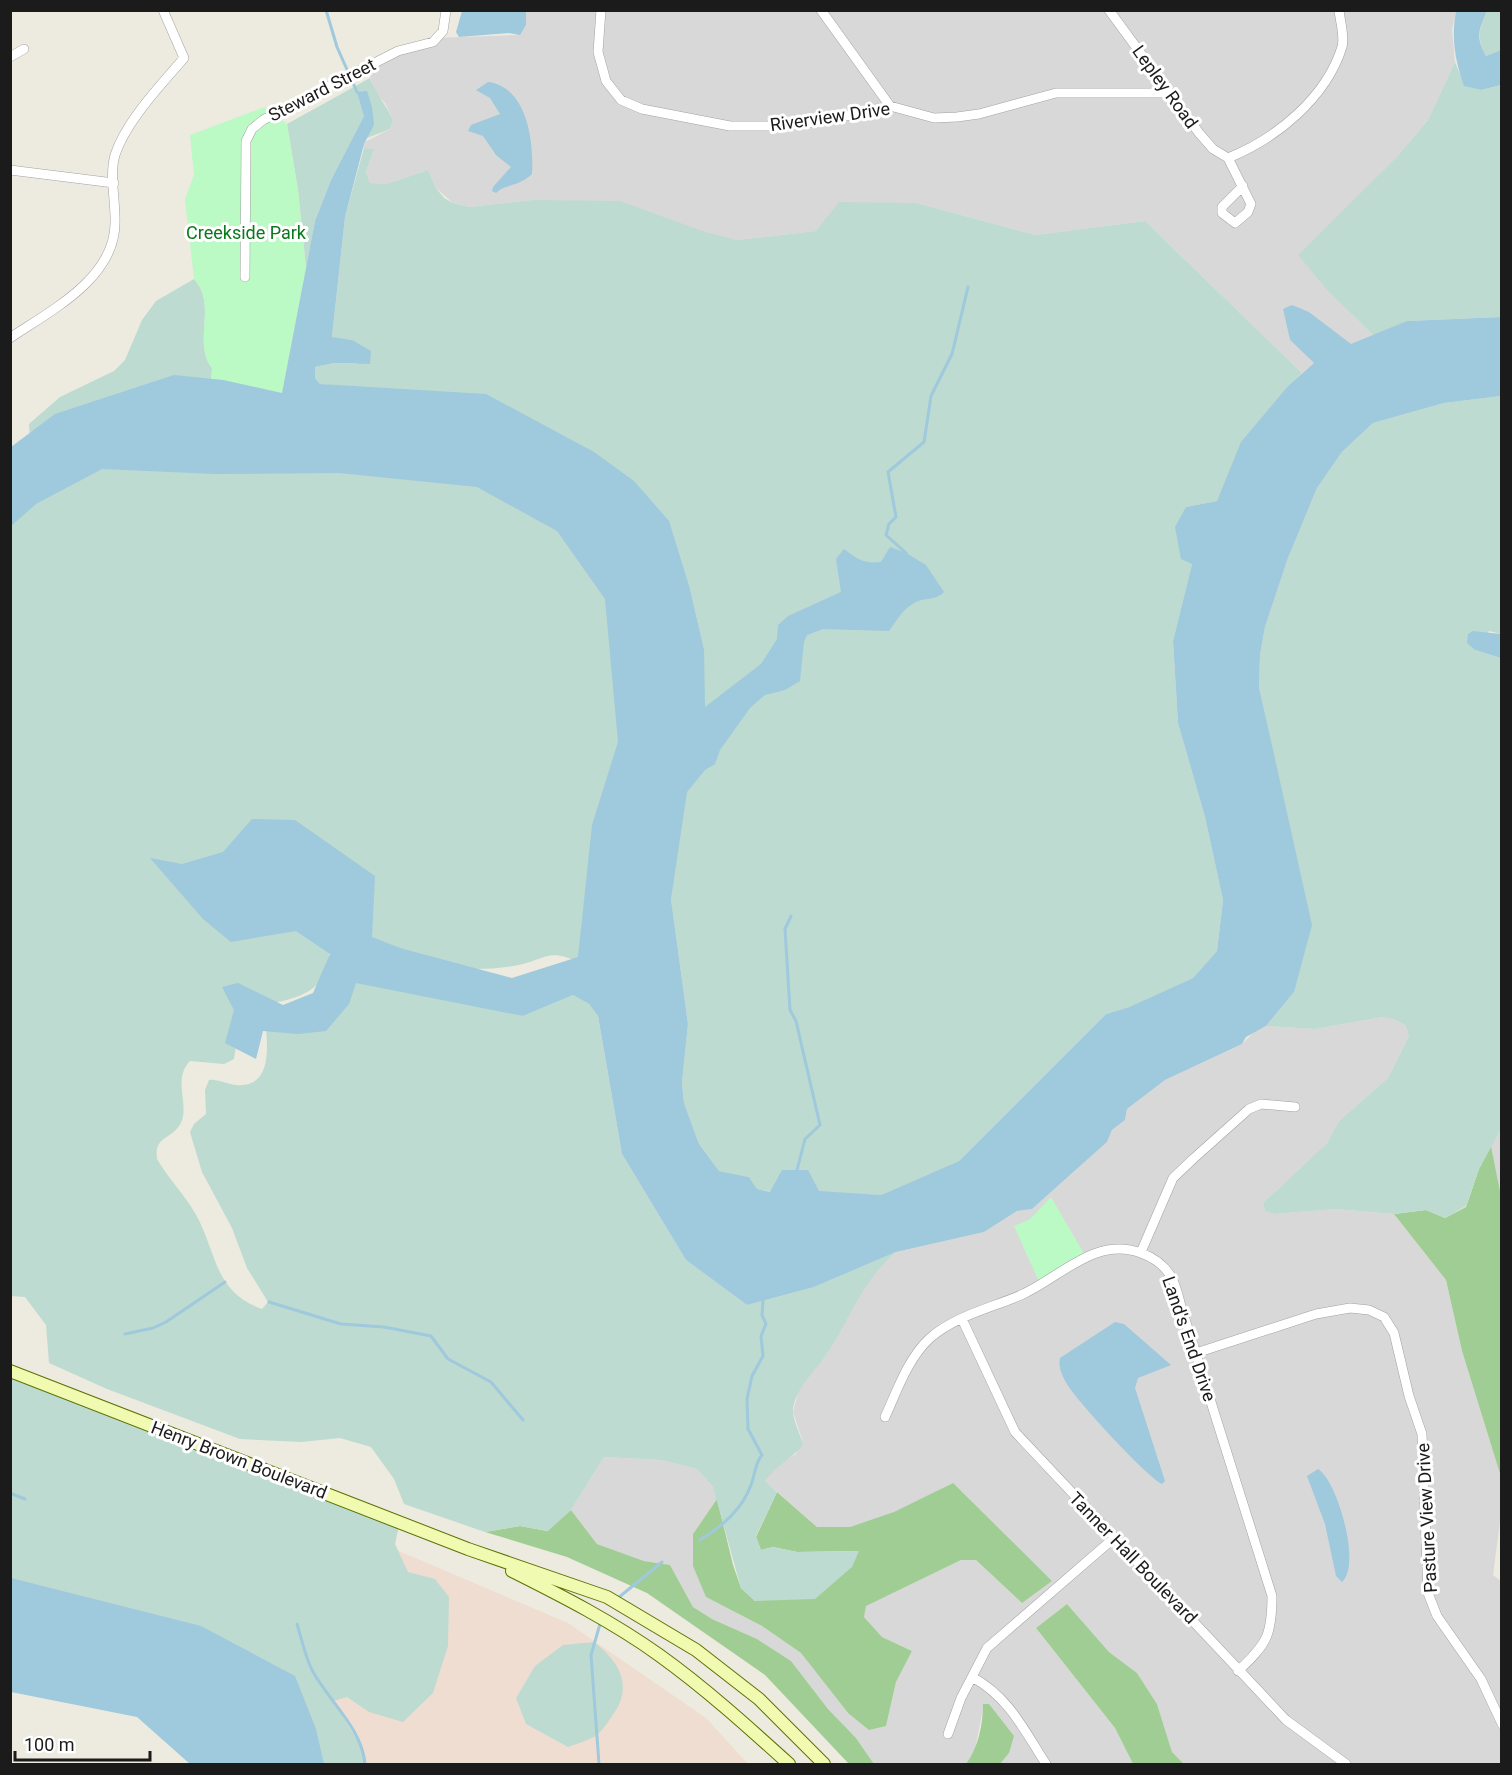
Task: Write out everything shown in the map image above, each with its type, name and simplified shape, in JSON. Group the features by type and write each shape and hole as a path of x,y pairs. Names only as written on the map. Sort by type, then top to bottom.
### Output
{"main road":[{"name":"Henry Brown Boulevard","path":"10,1371 468,1549 607,1597 696,1650 759,1699 824,1764"},
{"name":"Henry Brown Boulevard","path":"468,1549 578,1604 658,1654 730,1710 789,1764"}],"street":[{"path":"10,338 81,290 109,250 116,227 115,156 133,122 184,58 164,10"},
{"name":"Steward Street","path":"245,277 245,151 252,129 263,120 398,51 433,42 442,32 446,10"},
{"name":"Riverview Drive","path":"601,10 598,52 606,81 621,100 642,109 730,126 775,126 819,122 890,106 934,118 957,117 980,114 1056,93 1170,93"},
{"path":"821,10 890,106"},
{"name":"Lepley Road","path":"1109,10 1213,149 1228,158"},
{"path":"1243,186 1228,158 1261,141 1298,114 1326,80 1342,45 1339,10"},
{"path":"10,57 24,49"},
{"path":"10,170 114,183"},
{"path":"1141,1252 1173,1179 1193,1159 1249,1109 1261,1104 1295,1107"},
{"name":"Land's End Drive","path":"885,1417 918,1351 931,1337 962,1319 1023,1294 1093,1253 1108,1248 1129,1248 1160,1263 1171,1276 1272,1596 1272,1626 1262,1644 1238,1671"},
{"name":"Pasture View Drive","path":"1196,1353 1316,1314 1350,1308 1369,1310 1383,1317 1394,1333 1409,1396 1422,1434 1428,1593 1437,1617 1481,1679 1502,1724"},
{"name":"Tanner Hall Boulevard","path":"962,1319 1015,1432 1286,1720 1346,1764"},
{"path":"948,1734 987,1647 1114,1538"},
{"path":"972,1677 992,1688 1007,1703 1046,1764"}],"shaded area":[{"path":"462,11 526,11 526,25 520,35 509,33 459,37 456,32"},
{"path":"526,11 1456,11 1452,30 1455,62 1428,120 1395,159 1328,291 1374,336 1351,345 1309,312 1283,308 1290,340 1314,363 1302,373 1145,221 1036,235 916,203 817,231 737,240 532,200 469,207 453,203 436,188 428,170 386,184 370,183 366,172 374,149 363,148 365,142 390,129 393,120 385,103 376,94 367,67 436,38 516,35 526,25"},
{"path":"1456,11 1487,11 1480,28 1479,38 1486,56 1501,50 1501,85 1481,90 1464,86 1455,49"},
{"path":"1487,11 1501,11 1501,50 1486,56 1480,33"},
{"path":"1455,62 1465,86 1481,90 1501,85 1501,317 1407,321 1374,336 1328,291 1298,255 1395,159 1428,120"},
{"path":"370,78 393,120 390,129 367,138 373,125 364,116 331,180 315,221 306,268 298,190 287,124"},
{"path":"488,82 501,86 512,94 520,105 531,146 532,174 496,193 492,191 493,187 511,167 496,155 483,136 468,131 471,125 500,114 490,98 476,90"},
{"path":"367,91 374,125 364,144 345,217 332,337 352,340 371,351 370,364 334,363 315,367 315,378 320,384 486,394 594,452 634,481 669,521 690,589 704,649 705,707 761,664 777,639 778,625 788,616 841,592 836,559 844,549 857,558 870,562 881,562 890,547 906,553 926,565 944,592 937,597 918,601 910,606 889,631 823,629 807,635 804,642 800,681 785,690 765,695 750,708 720,750 715,764 705,770 687,792 671,899 688,1024 682,1083 684,1103 699,1144 719,1171 749,1177 757,1189 770,1192 782,1170 808,1170 819,1191 881,1195 959,1161 1106,1014 1129,1007 1193,978 1217,951 1223,900 1205,817 1178,723 1173,641 1192,564 1181,559 1175,527 1186,507 1217,501 1241,442 1289,385 1314,363 1290,340 1283,309 1292,305 1309,312 1351,344 1407,321 1501,317 1501,396 1444,403 1373,423 1342,452 1317,488 1288,558 1265,627 1260,655 1259,687 1312,925 1294,992 1266,1026 1246,1037 1242,1044 1165,1080 1127,1109 1125,1120 1112,1130 1107,1142 1032,1209 1017,1211 984,1232 896,1252 814,1287 747,1305 686,1260 622,1154 598,1016 589,1004 573,995 523,1016 356,983 349,1004 326,1031 298,1034 263,1031 256,1059 225,1043 234,1010 222,987 238,983 283,1005 313,993 330,954 296,931 231,942 203,919 150,858 182,864 223,852 252,819 295,820 375,876 372,937 400,948 512,978 578,957 592,825 618,742 605,599 557,531 477,487 339,473 215,474 102,469 36,504 11,526 11,447 55,414 174,375 223,380 282,393 315,221 331,180 364,116 357,92"},
{"path":"364,148 374,149 366,172 370,183 386,184 428,170 436,188 444,198 469,207 532,200 620,201 705,232 737,240 816,231 839,202 916,203 1036,235 1145,221 1302,373 1289,385 1217,501 1186,507 1192,564 1173,641 1178,723 1205,817 1223,900 1217,951 1193,978 1129,1007 1106,1014 959,1161 881,1195 771,1192 757,1189 749,1177 719,1171 699,1144 684,1103 682,1083 688,1024 671,899 674,832 704,707 704,649 690,589 362,388 320,384 315,378 315,367 334,363 357,364 352,340 332,338 345,217"},
{"path":"194,279 201,289 204,300 204,347 206,358 212,368 211,387 30,440 29,424 60,397 114,371 125,360 142,320 156,301"},
{"path":"1501,396 1501,634 1489,631 1475,650 1501,658 1501,1129 1479,1169 1466,1206 1445,1218 1426,1210 1394,1214 1336,1209 1274,1214 1265,1211 1263,1203 1327,1143 1339,1121 1388,1078 1409,1036 1405,1025 1382,1017 1315,1029 1266,1026 1294,992 1268,728 1259,687 1260,655 1265,627 1288,558 1317,488 1342,452 1373,423 1444,403"},
{"path":"94,463 500,479 644,605 583,964 554,955 513,966 467,969 421,964 329,948 328,965 322,978 313,988 287,1000 242,1007 234,1059 224,1064 190,1061 182,1077 184,1111 182,1119 175,1131 160,1143 157,1159 195,1213 225,1281 246,1302 262,1309 268,1302 247,1268 232,1228 202,1172 190,1132 194,1124 206,1114 205,1090 209,1080 236,1085 255,1081 261,1075 266,1058 266,1029 354,973 523,1016 573,995 589,1004 598,1016 622,1154 686,1260 747,1305 814,1287 896,1252 866,1287 835,1342 798,1393 793,1413 803,1445 765,1481 777,1492 756,1536 761,1550 773,1547 797,1552 859,1551 852,1567 815,1599 755,1601 741,1588 713,1487 697,1469 661,1460 604,1457 571,1510 548,1531 520,1526 485,1532 404,1504 394,1479 371,1447 340,1438 301,1442 240,1439 107,1389 49,1363 46,1325 25,1297 11,1296 11,512"},
{"path":"1473,631 1501,634 1501,658 1475,650 1467,643 1468,634"},
{"path":"1382,1017 1405,1025 1409,1036 1388,1078 1339,1121 1327,1143 1263,1203 1265,1211 1274,1214 1336,1209 1394,1214 1446,1280 1462,1351 1501,1477 1501,1514 1493,1575 1502,1582 1501,1764 1184,1764 1172,1752 1157,1704 1137,1673 1109,1652 1067,1604 1036,1628 1115,1728 1133,1764 1000,1764 1009,1753 989,1704 984,1704 974,1754 966,1764 874,1764 856,1738 828,1709 791,1661 757,1639 712,1619 693,1607 670,1565 644,1561 597,1544 571,1510 604,1457 661,1460 697,1469 713,1487 717,1499 693,1534 706,1597 762,1626 801,1653 848,1713 886,1726 896,1682 912,1651 882,1637 864,1617 865,1606 961,1560 976,1560 1022,1603 953,1483 894,1513 850,1527 817,1527 765,1481 774,1467 796,1454 802,1439 793,1412 799,1389 826,1355 870,1279 881,1264 896,1252 984,1232 1017,1211 1032,1209 1107,1142 1112,1130 1125,1120 1127,1109 1165,1080 1242,1044 1253,1033 1266,1026 1315,1029"},
{"path":"1501,1129 1501,1202 1491,1146"},
{"path":"1115,1322 1124,1324 1171,1365 1138,1378 1135,1388 1165,1481 1162,1484 1142,1468 1097,1421 1065,1381 1061,1371 1060,1358"},
{"path":"10,1368 309,1485 401,1516 395,1544 408,1572 435,1579 449,1597 448,1646 433,1693 403,1722 369,1712 347,1697 333,1701 364,1751 365,1764 322,1764 131,1610 11,1580"},
{"path":"10,1397 366,1537 568,1623 706,1718 748,1764 300,1764 11,1597"},
{"path":"1318,1469 1333,1489 1345,1523 1349,1559 1347,1573 1342,1582 1336,1576 1325,1524 1307,1476"},
{"path":"11,1578 201,1626 295,1676 316,1729 324,1764 190,1764 137,1717 11,1692"},
{"path":"594,1642 617,1667 623,1685 622,1695 619,1705 599,1733 568,1747 526,1724 516,1698 535,1666 563,1645"}],"green space":[{"name":"Creekside Park","path":"265,107 287,124 298,190 306,268 282,393 211,379 212,368 206,358 204,347 204,300 201,289 194,279 185,199 194,175 190,135"},
{"path":"1491,1146 1502,1202 1501,1477 1462,1351 1446,1280 1394,1214 1426,1210 1445,1218 1466,1207 1479,1169"},
{"path":"1051,1197 1086,1257 1040,1284 1014,1226 1030,1219"},
{"path":"953,1483 1052,1581 1022,1603 976,1560 961,1560 866,1606 864,1617 882,1637 912,1651 896,1682 886,1726 869,1730 848,1713 801,1653 762,1626 706,1597 693,1566 693,1534 717,1499 741,1588 755,1601 859,1551 797,1552 773,1547 761,1550 756,1537 777,1492 817,1527 850,1527 894,1512"},
{"path":"571,1510 597,1544 644,1561 670,1565 693,1607 712,1619 757,1639 791,1661 828,1709 856,1738 874,1764 849,1764 765,1675 647,1593 567,1557 485,1532 520,1526 547,1531"},
{"path":"1067,1604 1109,1652 1137,1673 1157,1704 1172,1752 1184,1764 1133,1764 1115,1728 1036,1628"},
{"path":"983,1704 989,1704 1014,1736 1009,1753 1000,1764 966,1764 979,1736"}],"waterway":[{"path":"326,10 337,47 357,92"},
{"path":"906,553 886,535 889,524 896,517 888,472 924,442 931,396 952,354 968,287"},
{"path":"791,916 785,929 790,1010 796,1021 820,1125 805,1139 797,1170"},
{"path":"125,1334 153,1328 166,1322 225,1282"},
{"path":"700,1540 737,1510 747,1494 756,1465 762,1455 748,1429 747,1399 752,1376 763,1356 761,1336 766,1324 762,1315 763,1301"},
{"path":"269,1302 341,1324 384,1327 431,1336 448,1359 491,1382 523,1420"},
{"path":"10,1493 25,1499"},
{"path":"618,1598 662,1562"},
{"path":"297,1624 310,1666 352,1727 363,1751 365,1764"},
{"path":"599,1764 591,1655 600,1624"}]}
